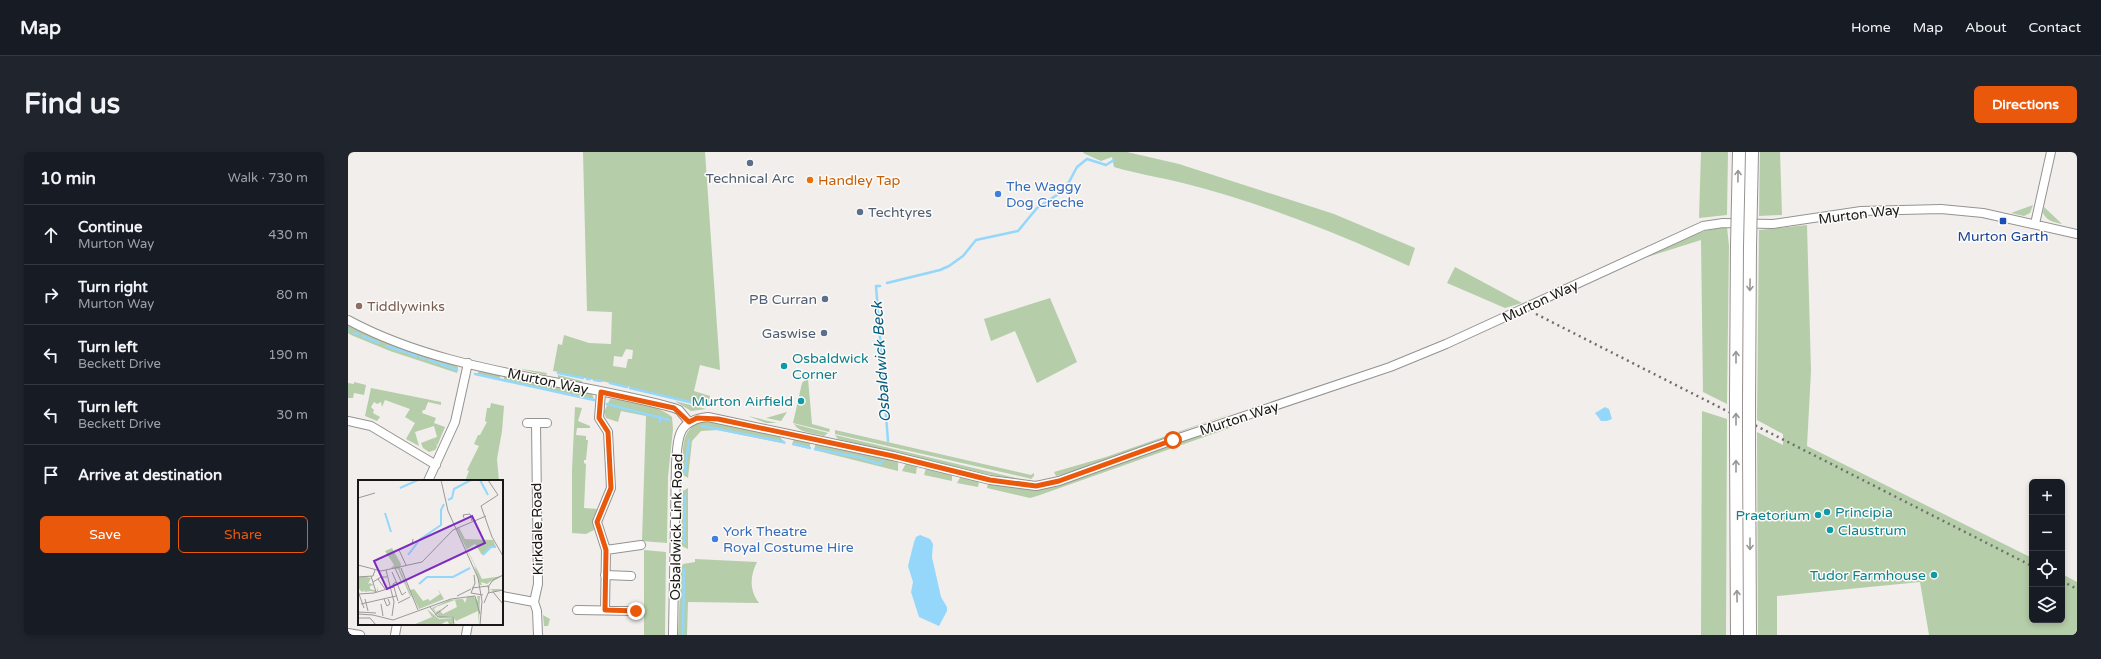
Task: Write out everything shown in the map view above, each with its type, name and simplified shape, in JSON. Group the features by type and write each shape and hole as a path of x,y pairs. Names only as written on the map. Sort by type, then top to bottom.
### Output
{"highway":[{"path":"1737,635 1736,396 1739,152"},
{"path":"1750,635 1749,403 1752,152"}],"street":[{"path":"2035,224 2051,152"},
{"name":"Murton Way","path":"348,320 414,348 467,366 600,399 674,408 689,422 697,418 713,418 857,448 990,480 1036,486 1059,481 1173,440 1390,368 1703,226 1724,223 1773,224 1861,211 1904,208 1964,211 2035,224 2077,234"},
{"path":"428,480 455,422 467,366"},
{"path":"600,399 599,418 608,432 610,472 610,493 597,522 606,550 605,610"},
{"path":"348,421 371,426 436,465"},
{"name":"Osbaldwick Link Road","path":"673,635 676,464 678,439 682,428 689,422"},
{"path":"527,423 547,423"},
{"name":"Kirkdale Road","path":"534,602 538,584 536,423"},
{"path":"606,550 641,545"},
{"path":"605,575 631,576"},
{"path":"503,596 534,602 538,611 538,635"},
{"path":"577,610 636,611"},
{"path":"396,635 397,625"},
{"path":"466,635 468,625"},
{"path":"348,633 360,635"}],"green space":[{"path":"583,152 705,152 720,370 700,365 694,391 710,396 708,407 630,389 630,387 627,386 627,388 553,371 558,344 562,345 564,335 589,343 611,344 612,312 587,311","holes":["626,349 633,350 632,359 628,359 626,368 613,366 614,356 622,357"]},
{"path":"1127,152 1179,164 1334,214 1415,248 1409,266 1298,219 1212,191 1114,167 1112,157 1101,161 1083,153"},
{"path":"1701,152 1728,152 1727,215 1699,218"},
{"path":"1760,152 1780,152 1782,215 1759,216"},
{"path":"2033,205 2030,213 2024,216 2011,213"},
{"path":"2044,207 2062,224 2053,222 2046,218 2043,213"},
{"path":"1807,225 1811,371 1807,446 2029,557 2029,623 2065,623 2065,576 2077,582 2077,635 1929,635 1920,582 1777,596 1777,635 1758,635 1757,432 1783,445 1783,434 1757,420 1759,230"},
{"path":"1727,227 1729,246 1727,404 1703,392 1701,240 1644,258 1694,234"},
{"path":"1455,267 1522,303 1505,308 1447,283"},
{"path":"1050,298 1077,362 1037,383 1015,331 991,341 984,319"},
{"path":"348,324 402,347 452,364 458,367 457,373 390,351 351,335 348,333"},
{"path":"516,368 547,373 546,375"},
{"path":"479,371 500,375 500,379 477,374"},
{"path":"558,375 582,381 582,383 558,378"},
{"path":"504,376 592,394 594,399 504,380"},
{"path":"808,379 812,424 830,429 829,432 793,423 802,383"},
{"path":"354,382 366,385 364,395 354,393 353,398 348,398 348,383 354,384"},
{"path":"371,388 441,402 441,405 428,402 422,413 436,418 434,423 445,427 437,446 434,438 437,437 434,426 415,432 419,446 406,439 415,423 405,417 410,409 385,400 382,407 381,402 377,404 374,402 371,407 374,410 373,413 380,417 377,421 365,416"},
{"path":"610,399 651,406 672,417 673,429 668,477 667,543 642,541 646,416 621,411 618,422 606,418 604,412"},
{"path":"675,401 706,409 691,411"},
{"path":"491,403 504,406 502,431 497,459 499,480 465,480 469,471 467,470 479,446 474,444 487,422 485,421 487,408 490,408"},
{"path":"575,407 582,408 578,421 590,426 590,428 577,428 576,435 586,436 586,440 588,440 586,460 584,460 584,463 586,464 584,508 598,509 593,518 594,530 586,534 572,533 572,470"},
{"path":"1702,411 1727,419 1726,635 1701,635"},
{"path":"787,412 781,421 766,418"},
{"path":"1235,412 1065,474 1056,476 1054,472 1106,457"},
{"path":"748,416 777,423 766,423"},
{"path":"708,421 778,435 786,444 718,430 701,431 692,441 688,478 683,475 682,470 683,445 685,438 692,427 699,423"},
{"path":"1235,422 1238,425 1030,498 987,488 988,484 1033,488 1214,430 1231,426"},
{"path":"794,424 828,433 824,436 808,432 796,427"},
{"path":"835,430 1031,475 1034,473 1034,476 1031,479 835,434"},
{"path":"835,435 1029,481 987,474 838,439"},
{"path":"434,438 437,447 435,450 429,452 423,448 421,443"},
{"path":"797,438 810,441 810,449 792,445 793,441"},
{"path":"816,442 898,461 898,471 814,450"},
{"path":"906,463 917,465 916,474 902,471"},
{"path":"926,468 952,474 952,481 924,475"},
{"path":"961,476 979,481 978,487 957,483"},
{"path":"688,488 688,549 682,546 681,540 683,491"},
{"path":"644,550 666,552 665,635 644,635"},
{"path":"695,559 757,562 753,572 752,588 753,593 759,603 688,602 687,635 678,635 681,568 683,564 695,562"},
{"path":"543,615 550,619 548,626 544,626"}],"water":[{"path":"1605,407 1609,409 1612,419 1601,421 1595,413"},
{"path":"920,535 930,539 933,544 932,557 941,597 947,607 947,611 939,626 919,617 911,592 913,582 908,566 914,542 916,537"}],"waterway":[{"name":"Osbaldwick Beck","path":"887,283 940,270 949,266 963,256 976,240 1018,231 1037,208 1057,195 1069,182 1077,167 1087,159 1106,165 1114,160"},
{"name":"Osbaldwick Beck","path":"880,286 876,286 888,441"},
{"name":"Osbaldwick Beck","path":"354,333 358,334"},
{"name":"Osbaldwick Beck","path":"362,336 379,343"},
{"name":"Osbaldwick Beck","path":"386,346 405,352"},
{"name":"Osbaldwick Beck","path":"408,353 416,356"},
{"name":"Osbaldwick Beck","path":"420,357 424,359"},
{"name":"Osbaldwick Beck","path":"429,360 439,363"},
{"name":"Osbaldwick Beck","path":"441,364 457,370"},
{"path":"558,373 583,378"},
{"name":"Osbaldwick Beck","path":"475,374 594,400"},
{"path":"594,380 601,381"},
{"path":"610,383 627,387"},
{"path":"630,388 702,405"},
{"name":"Osbaldwick Beck","path":"607,404 669,420"},
{"name":"Osbaldwick Beck","path":"660,417 660,422"},
{"name":"Osbaldwick Beck","path":"702,426 784,442"},
{"path":"685,473 689,440"},
{"name":"Osbaldwick Beck","path":"794,444 810,448"},
{"name":"Osbaldwick Beck","path":"815,449 858,457 880,464 883,460"},
{"path":"684,543 685,495"},
{"path":"683,635 684,569"}],"railway":[{"path":"1536,314 2029,564"},
{"path":"2065,583 2077,589"}],"place":[{"name":"Technical Arc","path":"750,163"},
{"name":"Handley Tap","path":"810,180"},
{"name":"The Waggy Dog Creche","path":"998,194"},
{"name":"Techtyres","path":"860,212"},
{"name":"Murton Garth","path":"2003,221"},
{"name":"PB Curran","path":"825,299"},
{"name":"Tiddlywinks","path":"359,306"},
{"name":"Gaswise","path":"824,333"},
{"name":"Osbaldwick Corner","path":"784,366"},
{"name":"Murton Airfield","path":"801,401"},
{"name":"Principia","path":"1827,512"},
{"name":"Praetorium","path":"1818,515"},
{"name":"Claustrum","path":"1830,530"},
{"name":"York Theatre Royal Costume Hire","path":"715,539"},
{"name":"Tudor Farmhouse","path":"1934,575"}],"route":[{"path":"636,611 605,610 606,550 597,522 608,498 611,488 611,480 608,432 599,418 601,392 670,406 679,410 689,422 697,418 708,417 893,456 1012,484 1036,486 1059,481 1173,440"}]}
